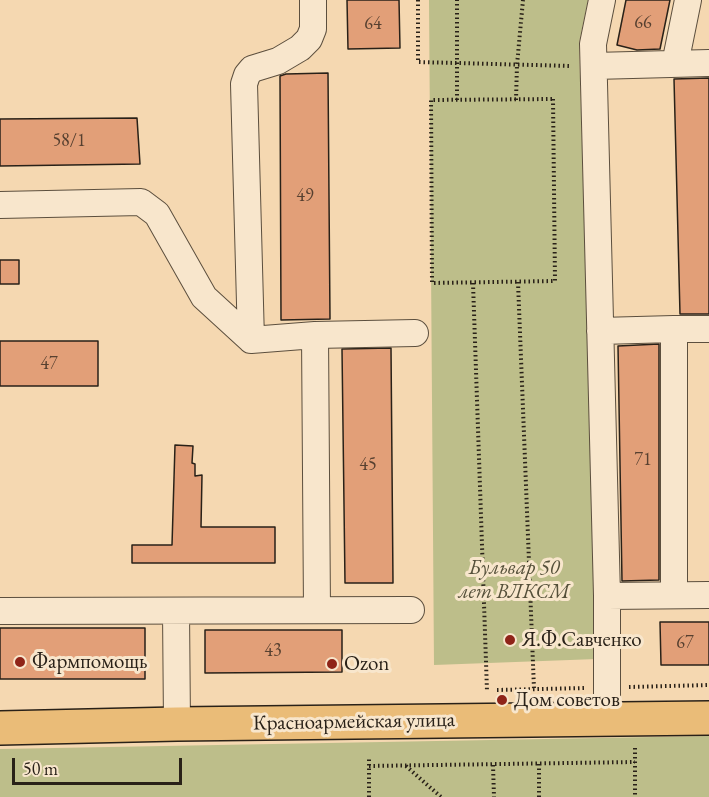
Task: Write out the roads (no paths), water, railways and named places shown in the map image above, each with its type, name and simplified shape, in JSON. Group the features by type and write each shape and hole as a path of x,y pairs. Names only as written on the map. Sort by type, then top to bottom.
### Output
{"main road":[{"name":"Красноармейская улица","path":"0,728 177,724 607,703 709,718"}],"lane":[{"path":"251,340 244,84 252,69 278,61 300,48 309,39 313,30 313,0"},
{"path":"602,0 593,44 607,703"},
{"path":"675,64 688,0"},
{"path":"594,66 709,63"},
{"path":"0,205 141,202 157,214 204,297 251,340 315,335 415,333"},
{"path":"600,331 709,328"},
{"path":"674,329 675,595"},
{"path":"315,335 317,610"},
{"path":"606,596 709,595"},
{"path":"0,611 411,610"},
{"path":"176,611 177,724"}],"place":[{"name":"Я.Ф.Савченко","path":"510,640"},
{"name":"Фармпомощь","path":"20,662"},
{"name":"Ozon","path":"332,664"},
{"name":"Дом советов","path":"502,700"}],"park label":[{"name":"Бульвар 50 лет ВЛКСМ","path":"514,580"}]}
